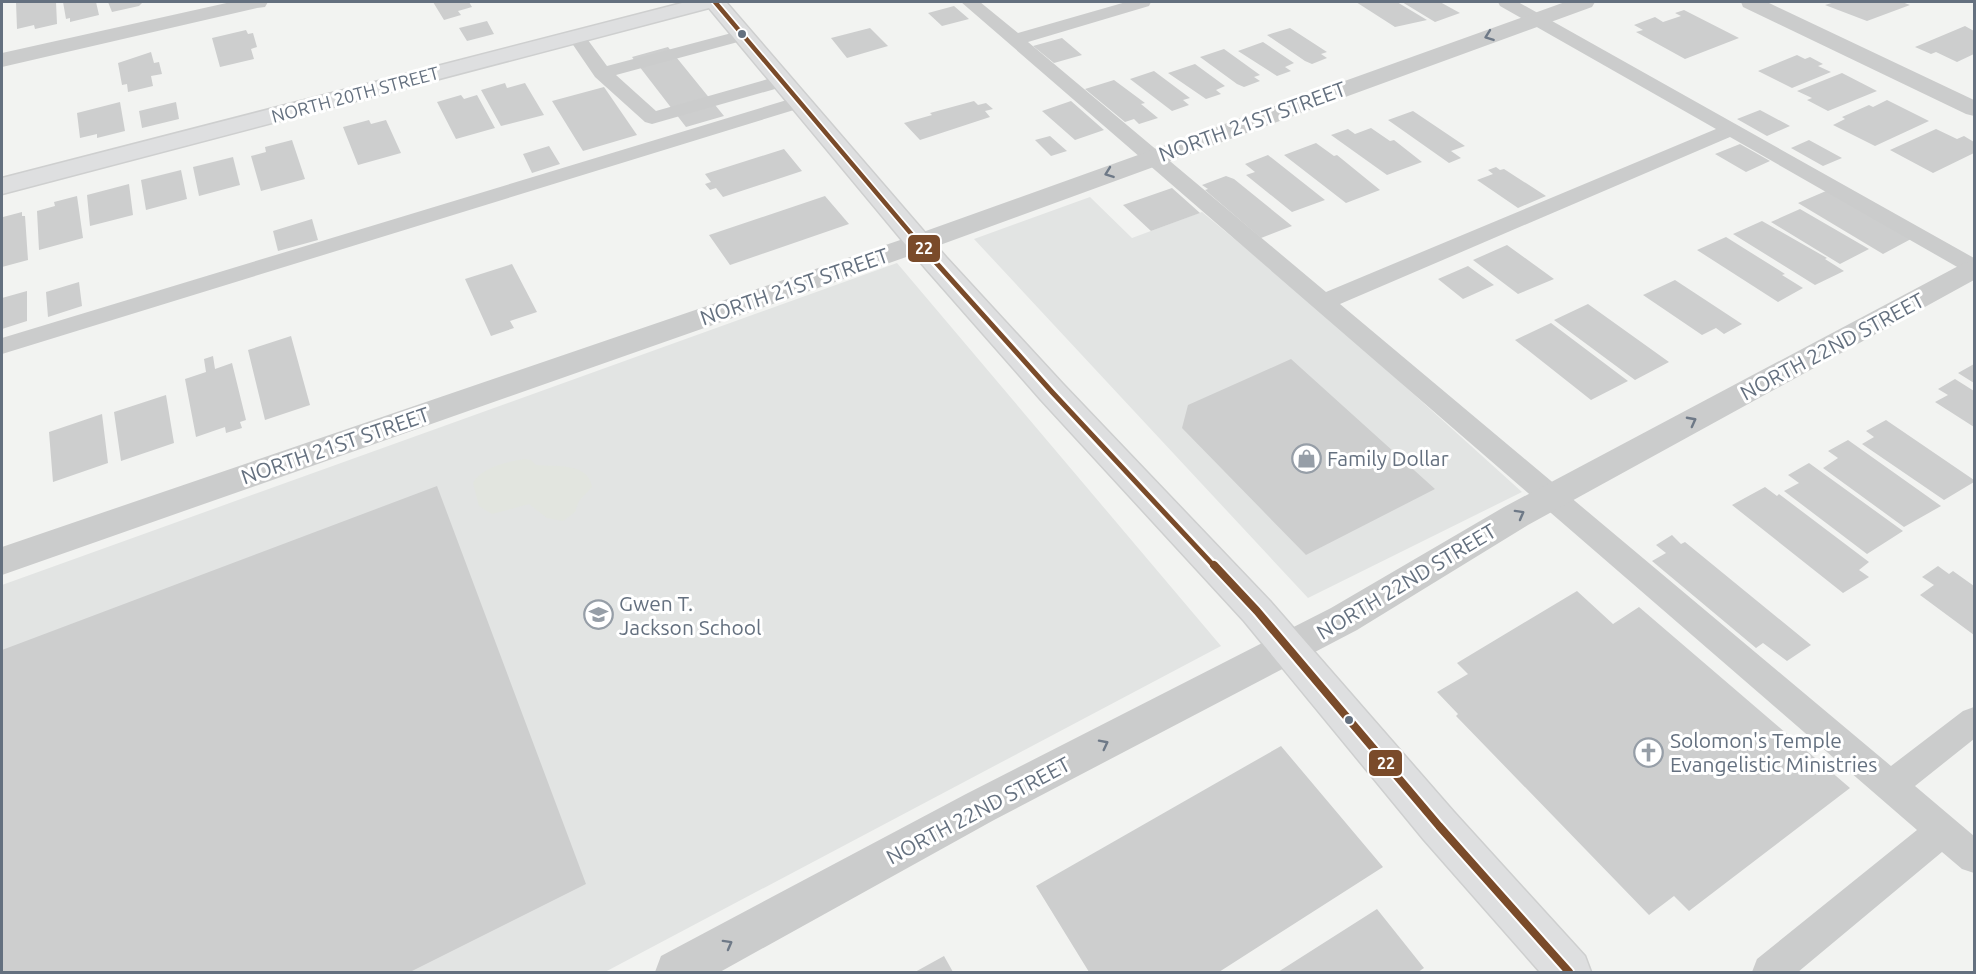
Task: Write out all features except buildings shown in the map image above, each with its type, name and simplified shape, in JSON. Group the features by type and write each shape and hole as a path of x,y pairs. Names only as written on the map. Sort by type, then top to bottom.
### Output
{"street":[{"path":"2,60 257,2"},
{"name":"NORTH 20TH STREET","path":"2,186 709,2"},
{"path":"715,2 919,243 1061,401 1257,611 1439,826 1569,972"},
{"name":"NORTH 21ST STREET","path":"2,561 919,243 1584,2"},
{"path":"1751,2 1974,109"},
{"name":"NORTH 22ND STREET","path":"677,972 980,807 1344,619 1550,497 1974,268"}],"lane":[{"path":"970,2 1974,857"},
{"path":"1015,40 1143,2"},
{"path":"1506,2 1974,268"},
{"path":"602,73 743,35"},
{"path":"576,36 602,73 652,118 782,81"},
{"path":"2,346 800,102"},
{"path":"1323,302 1731,130"},
{"path":"1890,786 1974,722"},
{"path":"1770,972 1943,831"}],"shaded area":[{"path":"1090,197 1132,238 1202,212 1327,316 1522,492 1308,598 974,239"},
{"name":"Gwen T. Jackson School","path":"897,263 1221,646 605,972 2,972 2,585"},
{"path":"524,459 531,460 536,465 570,467 584,473 592,487 579,501 575,512 563,521 547,518 529,504 492,514 479,506 473,483 477,477 496,466"}],"transit line":[{"name":"22","path":"715,2 936,263 1052,392 1257,611 1439,826 1569,972"}],"place":[{"name":"Family Dollar","path":"1306,458"},
{"name":"Gwen T. Jackson School","path":"598,615"},
{"name":"Solomon's Temple Evangelistic Ministries","path":"1649,752"}]}
